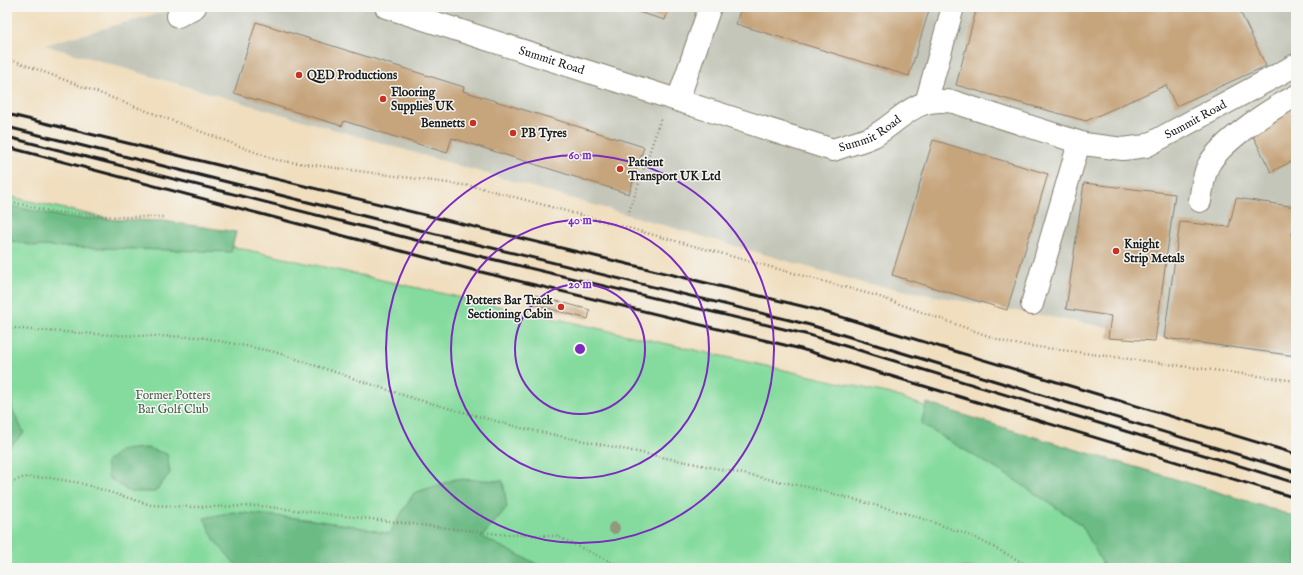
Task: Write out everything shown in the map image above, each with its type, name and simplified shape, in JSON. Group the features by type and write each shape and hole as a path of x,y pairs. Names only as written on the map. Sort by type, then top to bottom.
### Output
{"street":[{"name":"Summit Road","path":"386,7 833,150 874,136 904,114 926,103 938,100 954,102 1079,143 1123,149 1146,146 1296,65"},
{"path":"673,98 710,7"},
{"path":"926,103 953,7"},
{"path":"1200,201 1207,167 1215,154 1248,127 1282,103 1296,96"},
{"path":"1032,304 1079,143"}],"path":[{"path":"7,58 276,160 478,187 877,296 1008,343 1296,381"},
{"path":"628,215 673,98"},
{"path":"7,201 54,212 121,217 163,217"},
{"path":"7,326 30,330 200,338 275,352 412,398 521,428 812,488 915,516 974,537 1033,568"},
{"path":"7,484 25,477 50,478 80,483 151,505 191,507 260,506 491,533 557,536 615,564 640,568"}],"shaded area":[{"path":"181,7 1291,7 1294,13 1296,13 1296,362 859,282 44,45"}],"green space":[{"name":"Former Potters Bar Golf Club","path":"7,196 891,394 1296,541 1296,568 7,568"},
{"path":"7,205 67,218 163,221 236,232 231,252 34,246 7,240"},
{"path":"7,358 9,358 12,409 24,433 7,450"},
{"path":"927,403 1296,517 1296,568 1105,568 1081,524 1010,477 921,424"},
{"path":"147,448 167,454 170,473 155,492 130,492 109,478 106,462 121,450"},
{"path":"456,479 503,481 507,507 482,537 545,568 239,568 215,541 204,518 233,512 306,519 354,526 389,534 414,493"}],"building":[{"path":"621,7 669,7 665,20"},
{"path":"741,7 930,7 909,76 736,24"},
{"path":"977,7 1238,7 1266,66 1176,106 1166,85 1086,121 956,85"},
{"path":"256,22 464,87 463,91 644,147 629,194 452,138 447,153 344,121 342,126 234,93"},
{"path":"1296,108 1296,159 1271,172 1250,130"},
{"path":"933,140 1048,174 1007,310 892,275"},
{"path":"1084,183 1175,194 1155,341 1108,338 1111,316 1066,309"},
{"path":"1236,198 1296,207 1292,235 1296,236 1296,356 1164,338 1180,222 1229,227"},
{"name":"Potters Bar Track Sectioning Cabin","path":"535,295 590,310 588,319 532,304"}],"railway":[{"path":"7,114 818,310 1296,454"},
{"path":"7,127 480,245 810,325 1296,472"},
{"path":"7,137 479,256 809,335 1296,483"},
{"path":"7,147 477,271 801,349 1296,498"}],"place":[{"name":"QED Productions","path":"299,75"},
{"name":"Flooring Supplies UK","path":"383,99"},
{"name":"Bennetts","path":"473,123"},
{"name":"PB Tyres","path":"513,133"},
{"name":"Patient Transport UK Ltd","path":"620,169"},
{"name":"Knight Strip Metals","path":"1116,251"},
{"name":"Potters Bar Track Sectioning Cabin","path":"561,307"}]}
